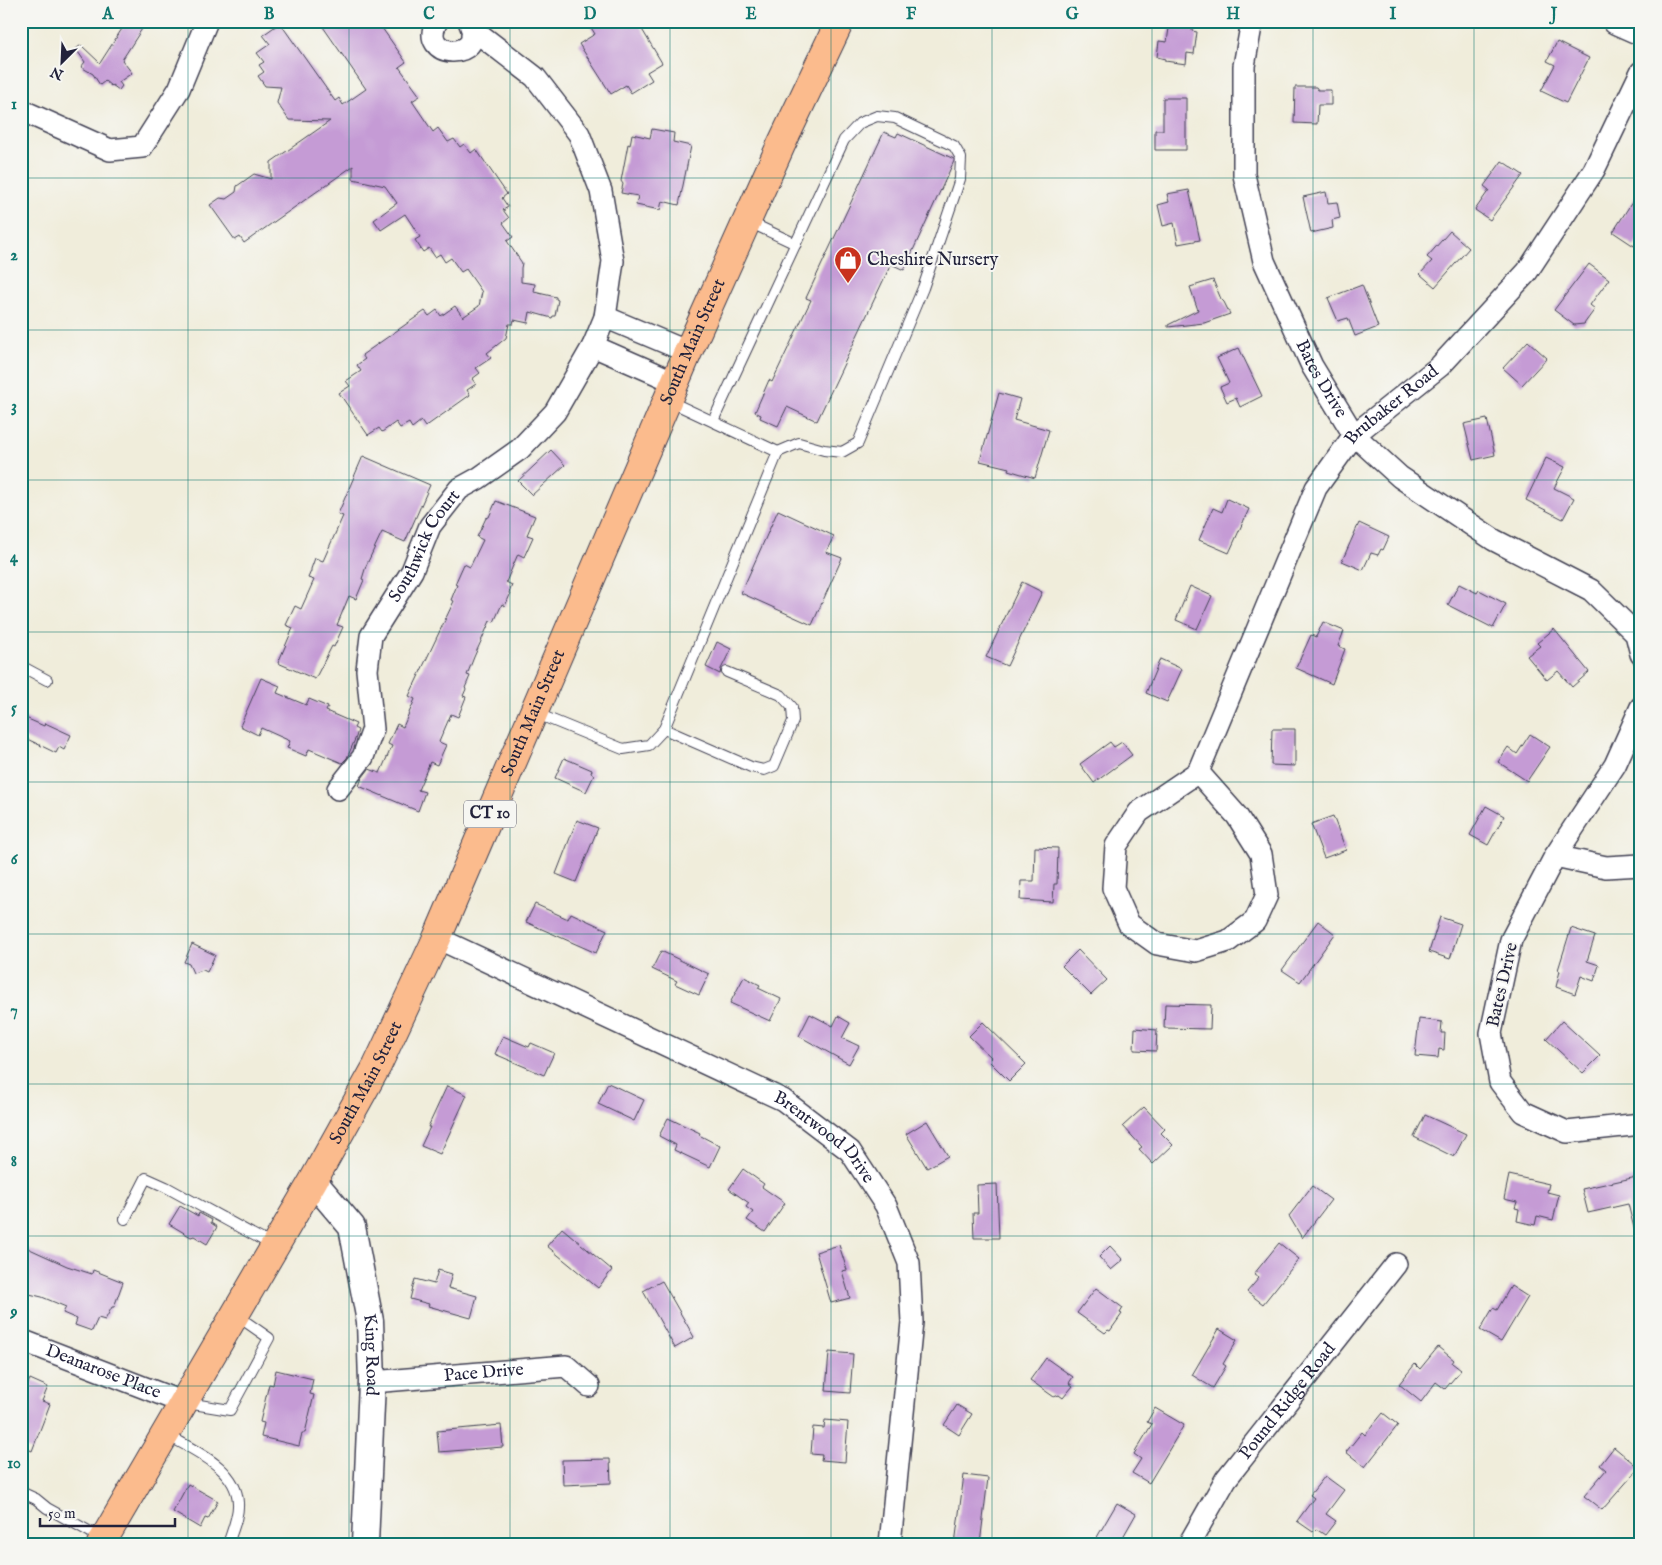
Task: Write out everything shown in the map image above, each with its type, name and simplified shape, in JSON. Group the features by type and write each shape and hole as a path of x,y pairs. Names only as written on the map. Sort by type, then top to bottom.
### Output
{"highway":[{"name":"South Main Street","path":"103,1541 313,1181 377,1066 437,938 688,352 840,21"}],"street":[{"path":"21,110 110,150 142,147 179,89 207,21"},
{"name":"Southwick Court","path":"338,788 363,757 373,729 367,670 371,636 412,571 430,526 459,490 520,449 555,412 593,346 604,317 613,261 601,192 579,134 535,77 471,28 469,44 464,49 454,52 439,46 434,38 434,28 437,21"},
{"name":"Bates Drive","path":"1252,21 1244,66 1244,174 1264,261 1312,366 1354,435 1400,477 1494,540 1591,590 1636,634 1641,654"},
{"path":"1616,21 1641,32"},
{"name":"Brubaker Road","path":"1198,772 1316,488 1354,435 1440,366 1527,272 1594,170 1641,72"},
{"path":"604,317 688,352"},
{"path":"593,346 671,391"},
{"name":"Bates Drive","path":"1641,707 1616,765 1555,856 1511,940 1491,1033 1500,1082 1523,1112 1567,1132 1641,1124"},
{"path":"1198,772 1237,816 1261,854 1267,895 1255,921 1228,941 1196,951 1157,944 1129,924 1113,888 1116,846 1139,812 1198,772"},
{"path":"1555,856 1606,867 1641,865"},
{"name":"Brentwood Drive","path":"437,938 783,1100 850,1151 886,1206 909,1263 912,1322 890,1544"},
{"name":"King Road","path":"313,1181 352,1227 370,1322 372,1382 365,1544"},
{"name":"Pound Ridge Road","path":"1189,1544 1226,1479 1396,1264"},
{"name":"Deanarose Place","path":"21,1340 184,1403"},
{"name":"Pace Drive","path":"372,1382 566,1366 588,1386"}],"lane":[{"path":"534,712 623,749 648,745 664,729 778,452 798,443 824,450 842,452 858,443 923,288 960,180 960,158 954,146 895,118 877,116 860,123 844,140 713,422"},
{"path":"747,221 796,244"},
{"path":"671,391 713,422 778,452"},
{"path":"21,666 47,680"},
{"path":"664,729 751,767 764,770 774,766 793,721 792,707 781,695 727,672"},
{"path":"125,1219 146,1178 275,1246"},
{"path":"184,1403 230,1410 269,1338 235,1314"},
{"path":"166,1433 215,1464 231,1479 237,1494 238,1504 228,1544"},
{"path":"21,1492 36,1499 47,1508 103,1541"}],"building":[{"path":"127,21 147,21 122,60 132,73 119,82 122,86 119,90 105,81 100,85 93,74 81,67 85,62 76,49 81,45 100,63"},
{"path":"319,21 383,21 382,28 406,62 399,67 420,96 412,101 433,132 438,128 448,142 454,139 460,147 464,144 471,153 476,149 507,194 502,198 508,207 503,210 509,218 503,223 513,237 507,241 522,263 521,282 535,284 534,292 556,297 558,300 555,316 552,318 530,312 528,323 514,320 513,324 509,324 506,338 487,353 491,358 476,368 480,373 472,379 476,384 467,390 470,395 425,427 421,421 412,428 409,423 400,428 396,422 382,432 379,428 368,435 339,393 350,386 346,381 361,371 357,365 365,359 362,355 425,311 429,316 437,310 441,316 455,306 463,317 479,306 482,292 466,269 461,272 451,258 445,262 440,254 435,257 429,248 423,252 415,240 420,237 405,214 381,230 374,220 397,203 385,186 353,179 353,166 244,243 240,237 235,240 210,205 220,198 226,199 236,192 237,186 254,174 271,179 271,162 330,121 289,120 277,103 281,87 265,86 258,76 264,72 259,65 264,62 257,53 270,44 263,35 280,23 335,101 339,98 343,105 366,89"},
{"path":"599,21 637,21 662,63 647,72 652,80 631,93 626,85 611,94 579,44 595,34 590,26"},
{"path":"1170,21 1193,21 1192,31 1197,32 1194,54 1187,53 1186,64 1165,61 1165,59 1157,57 1159,41 1167,42"},
{"path":"1557,42 1589,58 1566,103 1541,91 1555,65 1547,61"},
{"path":"1295,87 1316,87 1318,90 1331,90 1331,105 1318,105 1317,124 1294,123"},
{"path":"1163,98 1186,98 1186,150 1155,150 1155,130 1163,130"},
{"path":"652,129 674,133 673,142 691,146 679,205 662,201 660,210 636,205 638,196 621,193 623,184 621,181 628,144 630,145 632,134 650,138"},
{"name":"Cheshire Nursery","path":"884,132 896,137 898,133 954,159 954,161 904,270 891,264 817,421 787,407 778,426 760,418 761,415 755,412 769,380 772,382 811,300 806,298"},
{"path":"1502,161 1523,175 1490,220 1475,210 1489,190 1484,186"},
{"path":"1641,188 1641,235 1634,246 1613,232"},
{"path":"1189,190 1200,240 1178,244 1174,223 1163,226 1158,205 1169,202 1167,194"},
{"path":"1326,192 1328,203 1337,202 1340,218 1332,220 1333,228 1311,233 1303,197"},
{"path":"1450,231 1469,248 1435,287 1420,274 1432,261 1427,257"},
{"path":"1589,264 1609,279 1590,305 1595,309 1584,324 1574,325 1554,310"},
{"path":"1213,280 1230,314 1204,323 1168,327 1168,325 1198,310 1190,287"},
{"path":"1362,285 1378,327 1355,336 1348,318 1338,321 1328,298"},
{"path":"1528,341 1547,358 1522,385 1503,368"},
{"path":"1239,348 1262,396 1240,407 1236,398 1227,402 1220,387 1229,383 1217,358"},
{"path":"999,393 1020,399 1014,420 1049,430 1035,478 1008,470 1009,468 980,461"},
{"path":"1487,419 1495,455 1473,460 1464,424"},
{"path":"551,450 565,465 532,495 518,481"},
{"path":"363,456 430,485 405,542 382,532 366,566 362,579 364,580 356,599 349,596 337,625 343,627 334,647 332,646 315,679 278,663 293,628 286,625 295,606 301,609 314,580 308,578 315,558 323,561 343,516 338,514"},
{"path":"1546,458 1565,467 1554,488 1574,498 1563,519 1526,500"},
{"path":"1227,499 1249,509 1229,553 1199,540 1213,508 1222,512"},
{"path":"496,501 535,516 527,535 533,537 524,557 518,554 506,582 512,585 510,595 505,606 502,604 494,622 490,621 474,657 467,675 470,676 463,696 466,697 458,717 451,714 439,742 446,745 437,765 430,762 418,790 425,792 418,811 359,786 369,769 380,773 392,746 388,744 397,724 403,727 415,699 409,696 454,601 451,600 457,585 455,584 464,564 470,567 483,540 477,537"},
{"path":"778,510 834,536 826,552 842,558 812,625 741,593"},
{"path":"1359,523 1389,537 1383,550 1381,549 1378,555 1371,553 1363,570 1342,561"},
{"path":"1022,582 1042,592 1007,666 986,657"},
{"path":"1459,584 1477,593 1479,590 1506,604 1493,628 1448,605"},
{"path":"1190,586 1212,596 1197,629 1176,620"},
{"path":"1323,622 1344,631 1338,646 1345,649 1332,684 1296,668 1311,635 1316,637"},
{"path":"1554,629 1589,672 1572,687 1558,671 1547,680 1527,656 1540,646 1537,643"},
{"path":"717,642 731,649 720,674 706,667"},
{"path":"1160,659 1182,669 1167,702 1146,693"},
{"path":"261,678 280,686 277,693 306,705 309,699 328,707 326,711 356,724 354,728 358,730 347,758 342,763 309,749 306,756 287,748 290,741 261,728 258,735 240,726"},
{"path":"21,716 44,726 45,723 71,735 64,750 59,747 56,753 21,736"},
{"path":"1272,729 1295,729 1295,766 1271,765"},
{"path":"1530,734 1550,747 1527,781 1498,762 1508,747 1517,754"},
{"path":"1110,742 1114,747 1122,742 1132,755 1094,783 1080,764"},
{"path":"564,758 592,770 591,773 594,775 586,792 555,778"},
{"path":"1486,806 1504,816 1488,845 1470,835"},
{"path":"1333,816 1346,850 1324,858 1311,824"},
{"path":"577,820 598,828 576,882 556,874"},
{"path":"1035,847 1058,848 1057,884 1054,884 1053,902 1020,900 1021,881 1034,881"},
{"path":"535,904 568,919 571,913 607,930 596,953 526,922"},
{"path":"1440,917 1461,924 1450,959 1429,952"},
{"path":"1318,921 1335,934 1300,982 1282,970"},
{"path":"1571,928 1595,936 1587,961 1599,965 1594,981 1581,976 1575,994 1556,987 1560,971 1558,970"},
{"path":"192,944 215,955 207,972 203,970 193,973 189,964 184,962"},
{"path":"1078,950 1107,980 1091,995 1062,966"},
{"path":"661,951 709,974 699,995 675,984 677,981 652,969"},
{"path":"744,977 760,985 758,988 781,999 770,1021 730,1003"},
{"path":"1165,1004 1211,1005 1210,1029 1164,1028"},
{"path":"810,1014 833,1026 838,1016 850,1023 842,1038 859,1046 849,1064 799,1036"},
{"path":"1419,1019 1442,1022 1441,1033 1445,1033 1444,1050 1439,1049 1438,1058 1415,1056"},
{"path":"1562,1021 1600,1056 1583,1073 1546,1039"},
{"path":"983,1022 1026,1064 1009,1081 989,1061 992,1058 969,1036"},
{"path":"1135,1028 1157,1030 1156,1051 1134,1050"},
{"path":"503,1036 529,1047 531,1043 554,1053 544,1075 495,1054"},
{"path":"608,1083 644,1100 634,1121 598,1104"},
{"path":"447,1086 467,1095 440,1154 421,1146"},
{"path":"1144,1107 1165,1129 1161,1133 1173,1145 1153,1164 1139,1149 1142,1147 1123,1126"},
{"path":"1425,1115 1466,1134 1454,1157 1414,1137"},
{"path":"668,1118 700,1133 699,1135 720,1146 710,1167 674,1150 676,1145 659,1136"},
{"path":"927,1121 948,1156 927,1168 906,1134"},
{"path":"743,1169 764,1184 762,1187 785,1203 765,1232 747,1220 753,1212 746,1207 749,1203 729,1189"},
{"path":"1509,1175 1549,1184 1547,1192 1559,1195 1553,1220 1537,1216 1535,1225 1517,1221 1519,1209 1515,1208 1517,1202 1504,1199"},
{"path":"1641,1176 1641,1231 1635,1232 1628,1204 1588,1213 1582,1189"},
{"path":"997,1184 999,1238 974,1238 973,1213 978,1213 977,1185"},
{"path":"1312,1186 1331,1200 1302,1238 1289,1216"},
{"path":"180,1206 198,1216 199,1213 212,1220 211,1223 217,1227 207,1244 169,1224"},
{"path":"562,1228 612,1270 598,1288 547,1246"},
{"path":"1279,1243 1299,1259 1263,1304 1247,1292 1259,1278 1254,1274"},
{"path":"21,1245 67,1266 92,1274 93,1270 123,1282 114,1307 112,1307 105,1320 98,1318 92,1331 75,1325 77,1319 63,1313 66,1307 42,1297 21,1292"},
{"path":"839,1245 847,1270 842,1271 850,1298 831,1303 816,1252"},
{"path":"1110,1246 1123,1260 1111,1270 1099,1257"},
{"path":"438,1270 452,1274 448,1288 477,1296 471,1318 410,1299 415,1279 434,1284"},
{"path":"662,1281 694,1337 675,1348 643,1291"},
{"path":"1511,1286 1528,1297 1501,1342 1480,1330 1493,1308 1497,1310"},
{"path":"1096,1288 1123,1308 1120,1313 1122,1314 1110,1331 1108,1330 1105,1333 1077,1313"},
{"path":"1219,1329 1237,1340 1223,1364 1226,1366 1213,1388 1192,1375"},
{"path":"1438,1347 1454,1360 1452,1363 1461,1370 1445,1389 1436,1382 1421,1402 1399,1384 1415,1364 1420,1369"},
{"path":"829,1352 853,1354 850,1393 826,1391"},
{"path":"1046,1358 1073,1377 1069,1383 1073,1386 1063,1398 1059,1395 1054,1397 1030,1380"},
{"path":"276,1370 313,1379 310,1394 314,1395 305,1433 302,1433 299,1446 261,1437 264,1423 260,1422 269,1384 273,1385"},
{"path":"30,1379 48,1387 42,1401 50,1404 32,1451 21,1446 21,1384 27,1386"},
{"path":"957,1405 972,1414 959,1435 944,1425"},
{"path":"1155,1408 1184,1425 1149,1483 1132,1473 1141,1459 1134,1454 1152,1424 1147,1422"},
{"path":"1383,1413 1398,1425 1365,1467 1346,1452 1362,1432 1365,1435"},
{"path":"825,1420 848,1422 845,1462 821,1460 822,1455 811,1454 813,1427 824,1428"},
{"path":"501,1425 503,1447 439,1452 437,1431"},
{"path":"1614,1447 1639,1468 1602,1510 1584,1496 1606,1470 1600,1465"},
{"path":"610,1459 611,1483 563,1485 562,1460"},
{"path":"964,1475 988,1478 980,1544 955,1544"},
{"path":"1325,1476 1344,1490 1326,1514 1336,1521 1325,1535 1316,1529 1313,1532 1297,1521 1314,1498 1310,1495"},
{"path":"188,1484 218,1501 208,1519 205,1518 200,1528 173,1512"},
{"path":"1117,1503 1136,1514 1119,1544 1093,1544"}],"place":[{"name":"Cheshire Nursery","path":"848,284"}]}
